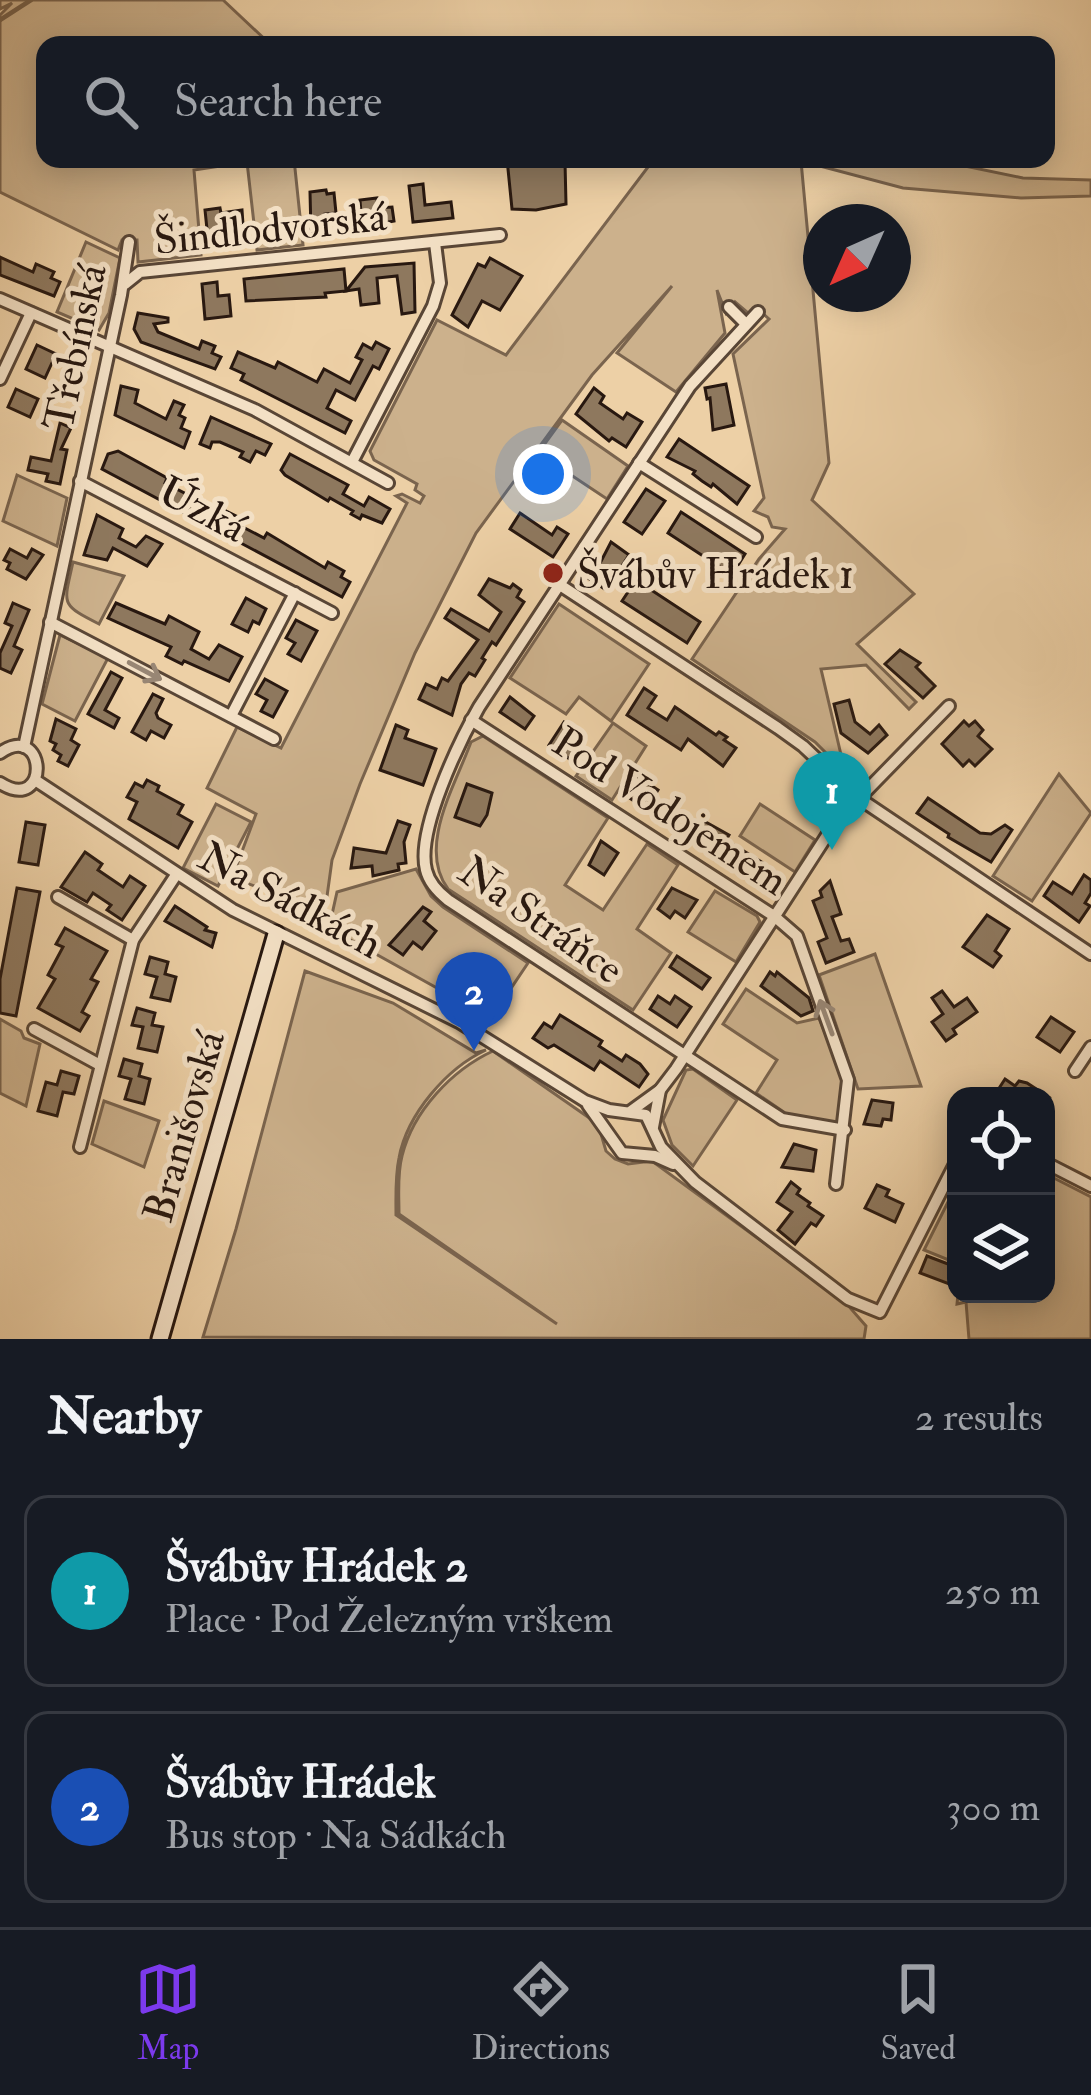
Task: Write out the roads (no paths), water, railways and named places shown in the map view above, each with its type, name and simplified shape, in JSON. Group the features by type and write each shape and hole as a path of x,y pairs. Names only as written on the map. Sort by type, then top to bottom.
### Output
{"street":[{"name":"Šindlodvorská","path":"123,286 140,272 500,235"},
{"name":"Třebínská","path":"24,747 129,242"},
{"path":"352,462 434,307 440,283 435,243"},
{"path":"0,299 255,410 388,483"},
{"path":"729,307 746,324"},
{"name":"Na Stráňce","path":"758,312 690,386 471,720 427,833 424,857 430,880 448,901 684,1056 782,1119 844,1130"},
{"path":"0,380 31,313"},
{"path":"639,463 756,537"},
{"name":"Úzká","path":"80,481 332,613"},
{"path":"560,585 791,737 857,797 1091,954"},
{"path":"231,716 295,593"},
{"path":"50,622 274,739"},
{"path":"947,1180 880,1312 848,1299 676,1166 655,1156 622,1154 609,1136 612,1121 660,1090 857,797 949,706"},
{"name":"Pod Vodojemem","path":"471,720 774,916 797,936 848,1080 836,1184"},
{"path":"0,753 9,747 24,747 37,761 35,779 18,790 0,783"},
{"name":"Na Sádkách","path":"35,779 176,875 276,934 459,1022 585,1101 628,1112"},
{"path":"80,1147 133,940 176,875"},
{"path":"58,897 133,940"},
{"name":"Branišovská","path":"160,1339 276,934"},
{"path":"34,1030 100,1065"},
{"path":"1076,1071 1091,1047"},
{"path":"637,1155 649,1147 660,1090"},
{"name":"Na Sádkách","path":"585,1101 609,1136"},
{"path":"628,1112 646,1115 676,1166"},
{"path":"1055,1168 1091,1186"}],"waterway":[{"path":"0,20 31,0"}],"place":[{"name":"Švábův Hrádek 1","path":"553,573"},
{"name":"Švábův Hrádek 2","path":"832,850"},
{"name":"Švábův Hrádek","path":"474,1051"}]}
